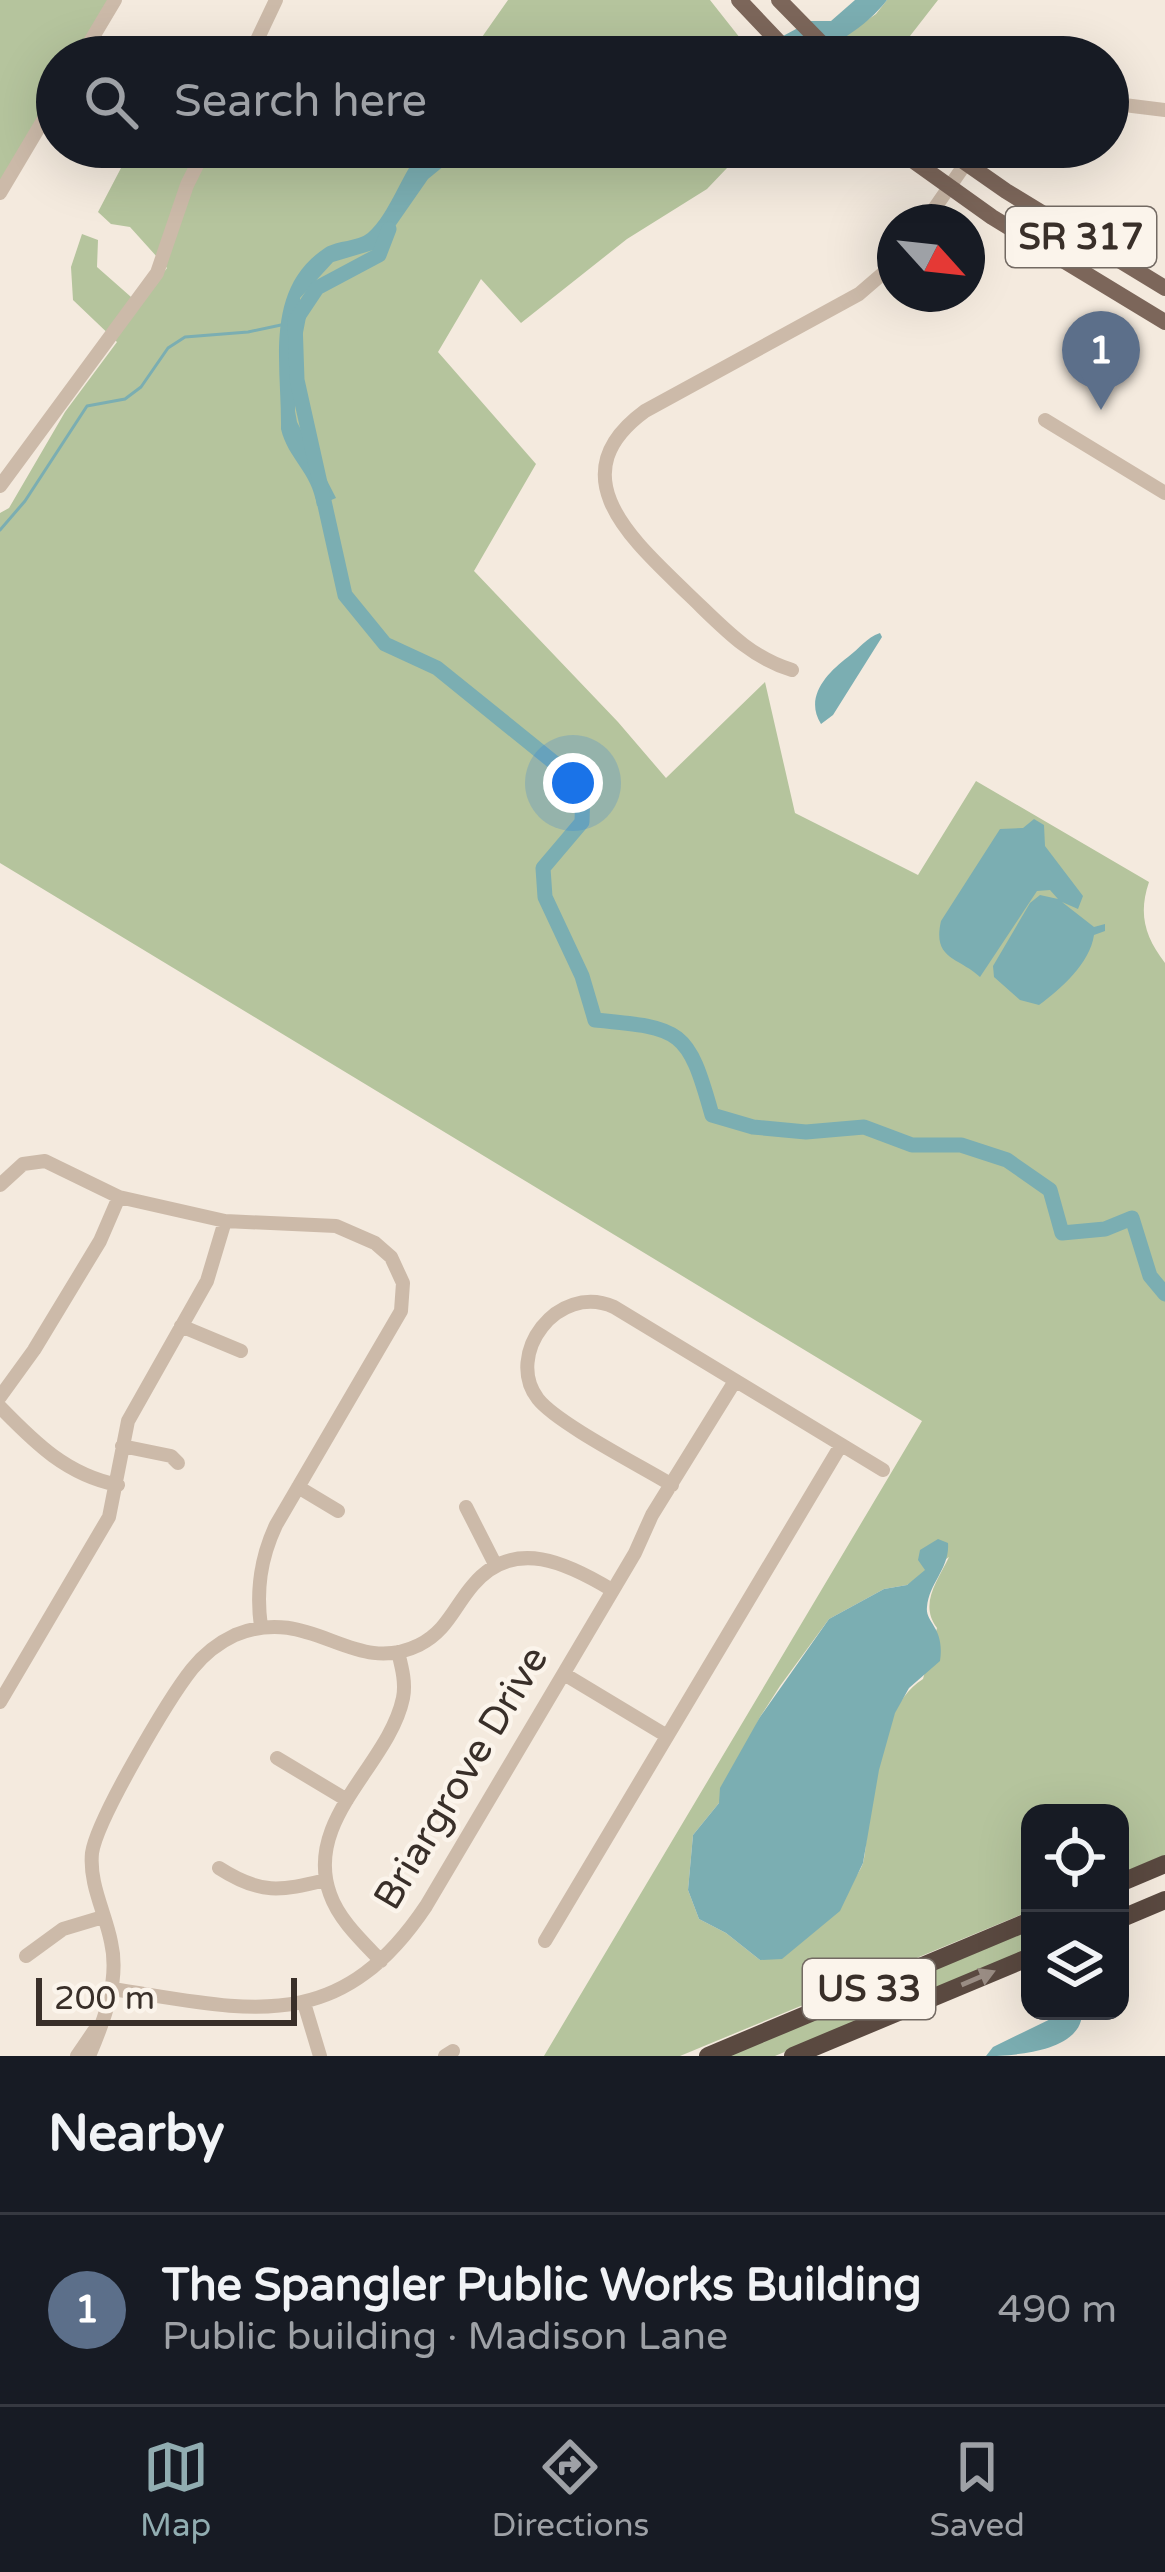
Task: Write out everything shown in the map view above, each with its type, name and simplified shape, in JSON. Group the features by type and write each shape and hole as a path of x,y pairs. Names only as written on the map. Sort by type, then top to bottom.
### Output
{"highway":[{"path":"1129,1879 1165,1864"},
{"path":"1129,1915 1165,1900"},
{"name":"US 33","path":"708,2056 1021,1925"},
{"name":"US 33","path":"793,2056 1021,1961"}],"main road":[{"path":"740,0 773,36"},
{"path":"783,5 815,36"},
{"name":"SR 317","path":"922,168 1165,322"},
{"name":"SR 317","path":"971,168 1165,288"}],"street":[{"path":"94,36 115,0"},
{"path":"259,36 276,0"},
{"path":"1129,106 1165,110"},
{"path":"0,193 36,132"},
{"path":"0,486 157,273 196,168"},
{"path":"937,204 962,168"},
{"path":"792,670 754,656 627,533 608,497 610,452 623,429 644,411 860,294 877,278"},
{"path":"1045,420 1165,494"},
{"path":"0,1185 23,1164 45,1161 119,1197 225,1221 325,1224 375,1243 401,1273 401,1311 276,1525 260,1567 262,1628"},
{"path":"0,1397 27,1363 100,1241 119,1197"},
{"path":"0,1702 104,1527 118,1485 131,1412 212,1270 225,1221"},
{"path":"672,1485 541,1403 529,1380 529,1355 545,1324 564,1306 577,1301 602,1302 884,1470"},
{"path":"181,1326 241,1351"},
{"name":"Briargrove Drive","path":"112,1989 229,2008 277,2008 339,1989 381,1961 426,1906 735,1381"},
{"path":"0,1407 54,1458 118,1485"},
{"path":"544,1941 841,1445"},
{"path":"122,1446 170,1456 178,1463"},
{"path":"298,1487 338,1510"},
{"path":"466,1508 496,1566"},
{"path":"89,2056 112,1989 113,1957 92,1865 94,1842 106,1813 194,1666 218,1644 262,1628 310,1630 365,1653 398,1652 443,1629 473,1585 496,1566 529,1557 554,1559 613,1590"},
{"path":"381,1961 338,1911 326,1880 328,1843 400,1707 404,1681 398,1652"},
{"path":"564,1674 668,1736"},
{"path":"277,1758 347,1800"},
{"path":"219,1868 263,1889 326,1880"},
{"path":"26,1956 63,1929 104,1916"},
{"path":"304,2003 320,2056"},
{"path":"77,2056 98,2028"}],"green space":[{"path":"0,0 115,0 94,36 36,36 36,132 0,193"},
{"path":"508,0 710,0 738,36 483,36"},
{"path":"887,0 938,0 910,36 844,36 876,14"},
{"path":"121,168 727,168 707,189 627,239 521,323 481,279 438,352 536,464 474,571 666,778 765,682 795,813 918,875 976,781 1149,882 1145,925 1165,963 1165,1855 1129,1870 1129,1804 1021,1804 1021,1915 680,2056 544,2056 922,1421 0,863 0,513 9,508 65,412 117,342 73,300 71,267 82,234 98,240 97,267 139,304 167,268 130,227 111,224 98,212","holes":["949,1557 930,1602 937,1628 923,1679 909,1691 889,1725 863,1863 833,1902 760,1960 699,1919 688,1890 693,1835 719,1803 760,1717 829,1619 884,1589 907,1585"]},
{"path":"1021,1932 1021,1953 775,2056 723,2056"}],"water":[{"path":"855,0 887,0 846,36 783,36 811,21 831,21"},
{"path":"409,168 441,168 428,179 380,248 333,262 300,298 300,311 307,312 296,369 295,411 336,498 317,506 281,429 279,355 284,307 305,265 325,248 364,236"},
{"path":"880,633 882,637 833,715 821,724 815,704 820,686 840,663"},
{"path":"1034,819 1044,825 1045,846 1083,896 1078,909 1062,902 1094,927 1105,924 1105,931 1094,935 1073,975 1039,1005 1020,1000 994,977 993,966 1030,903 1040,895 1058,899 1050,890 1037,891 980,977 944,951 939,934 941,921 1000,829 1023,828"},
{"path":"938,1539 948,1543 948,1552 927,1607 940,1640 940,1661 909,1688 895,1713 879,1770 863,1863 840,1911 782,1959 760,1960 699,1919 688,1890 693,1835 719,1803 720,1788 760,1717 829,1619 884,1589 907,1585 925,1570 918,1560 920,1550"},
{"path":"1048,2020 1081,2020 1072,2035 1046,2048 986,2056 993,2047"}],"waterway":[{"path":"389,229 379,255 317,288 295,321 297,380 345,595 385,644 437,668 583,786 582,822 543,868 545,897 582,976 595,1020 647,1026 677,1038 696,1065 712,1115 753,1127 806,1132 864,1127 912,1145 961,1145 1007,1160 1050,1190 1062,1233 1105,1229 1132,1218 1150,1276 1165,1294"},
{"path":"0,530 25,501 87,406 125,399 141,387 168,348 185,337 281,325"}],"place":[{"name":"The Spangler Public Works Building","path":"1101,410"}]}
